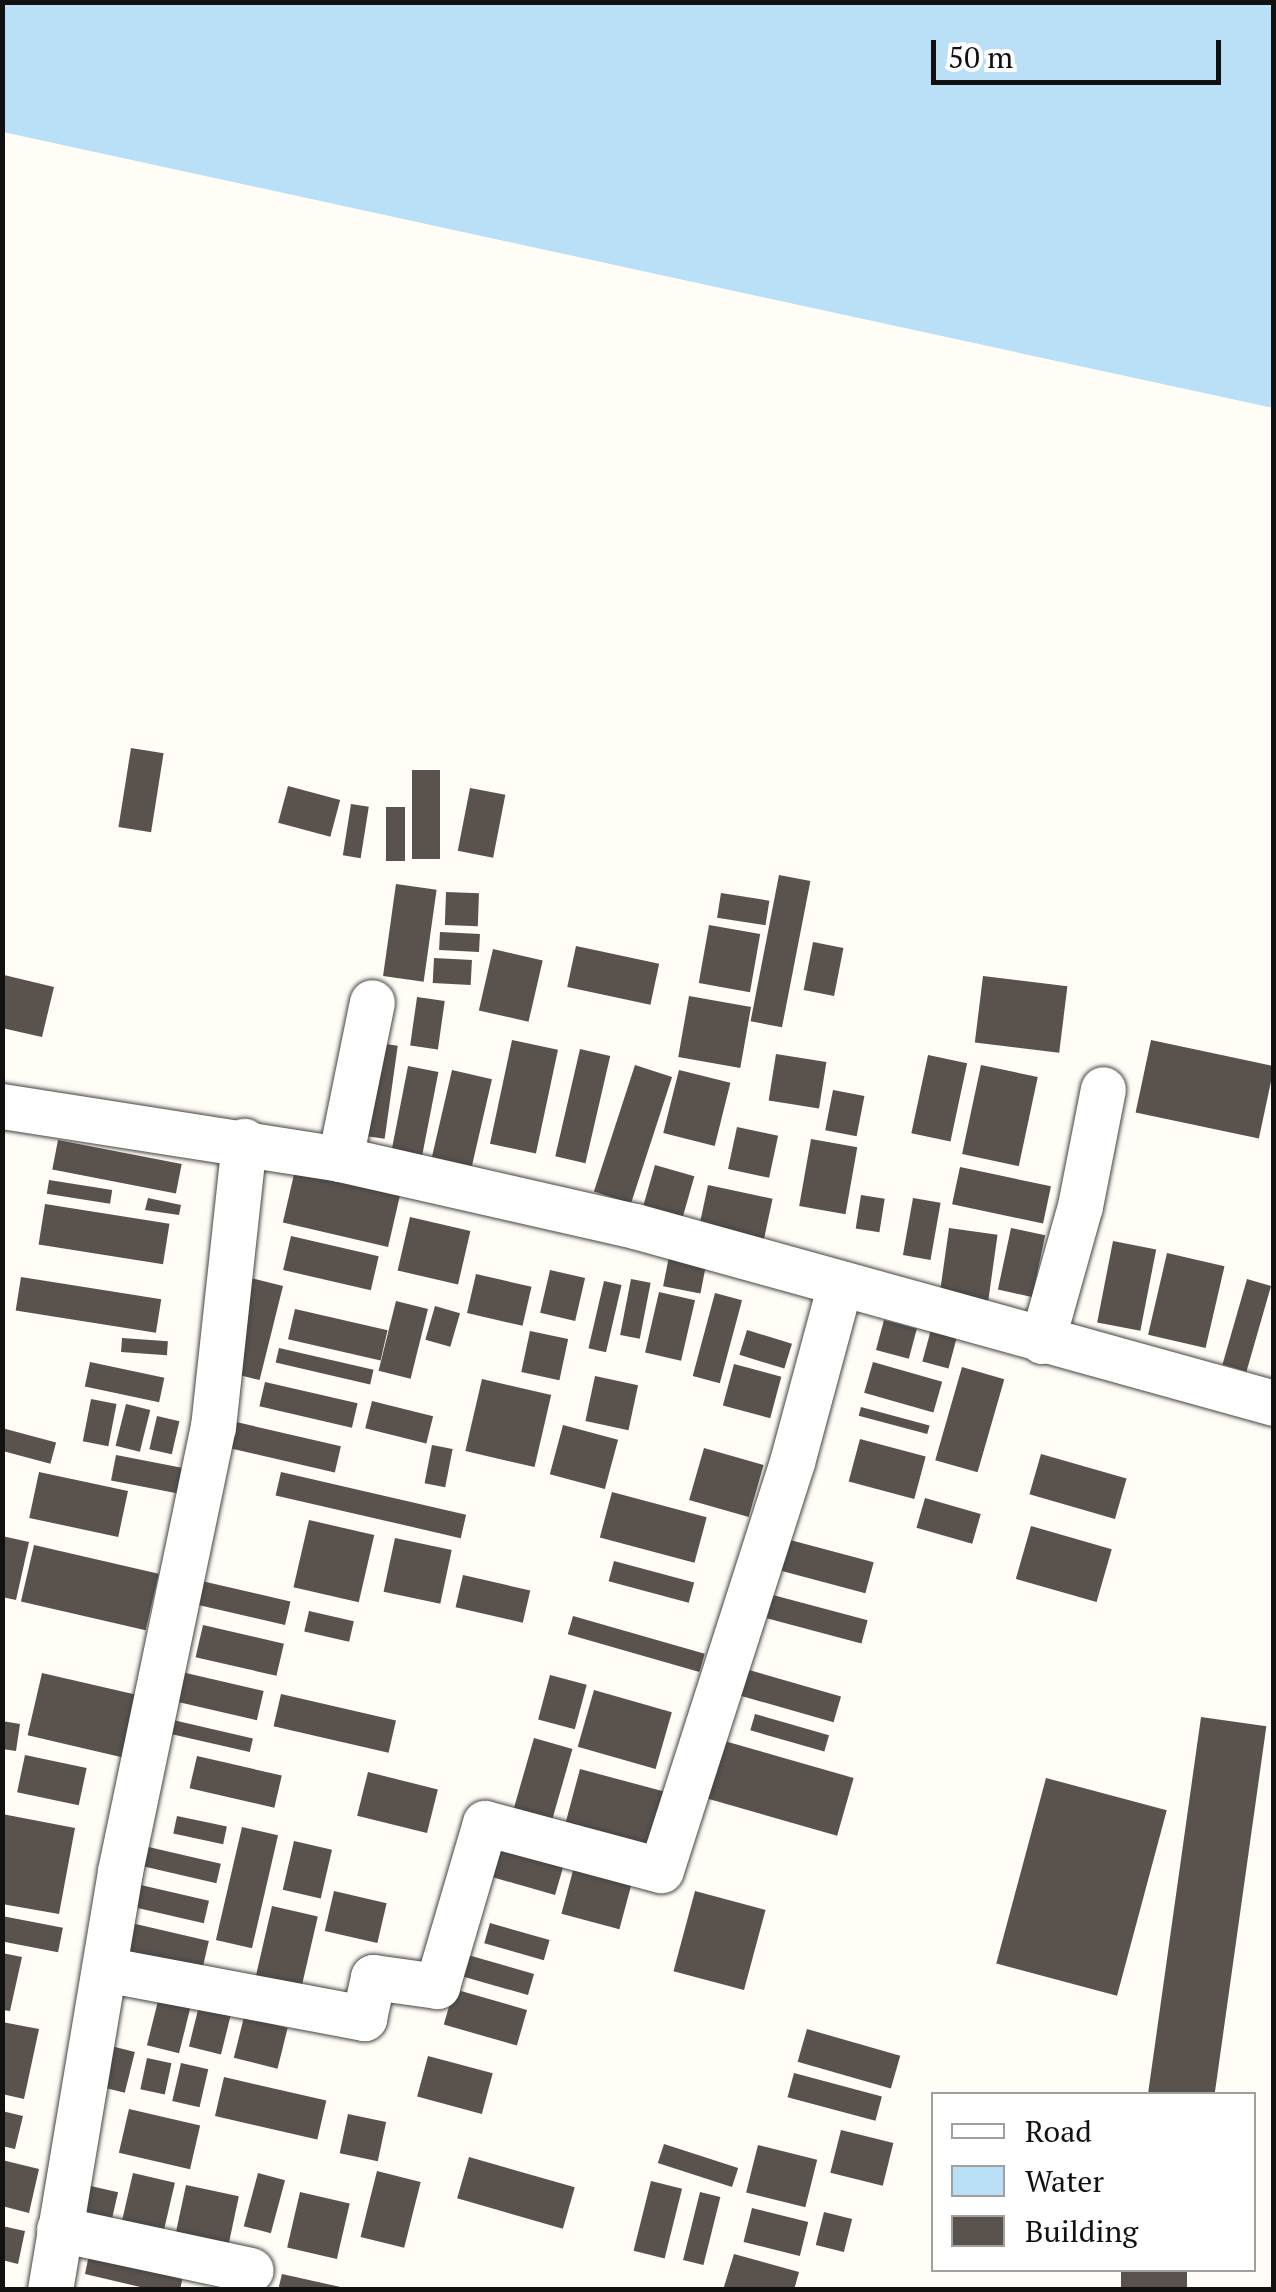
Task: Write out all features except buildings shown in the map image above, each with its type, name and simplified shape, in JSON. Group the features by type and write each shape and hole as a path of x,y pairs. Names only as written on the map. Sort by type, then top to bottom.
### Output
{"street":[{"path":"340,1159 372,1002"},
{"path":"1042,1342 1080,1206 1103,1089"},
{"path":"2,1106 340,1159 635,1226 1042,1342 1274,1403"},
{"path":"50,2290 104,1969 213,1427 244,1141"},
{"path":"104,1969 364,2018 373,1977 436,1986 485,1824 661,1870 792,1462 840,1284"},
{"path":"59,2230 251,2270"}],"water":[{"path":"3,2 1273,3 1273,408 3,132"}]}
